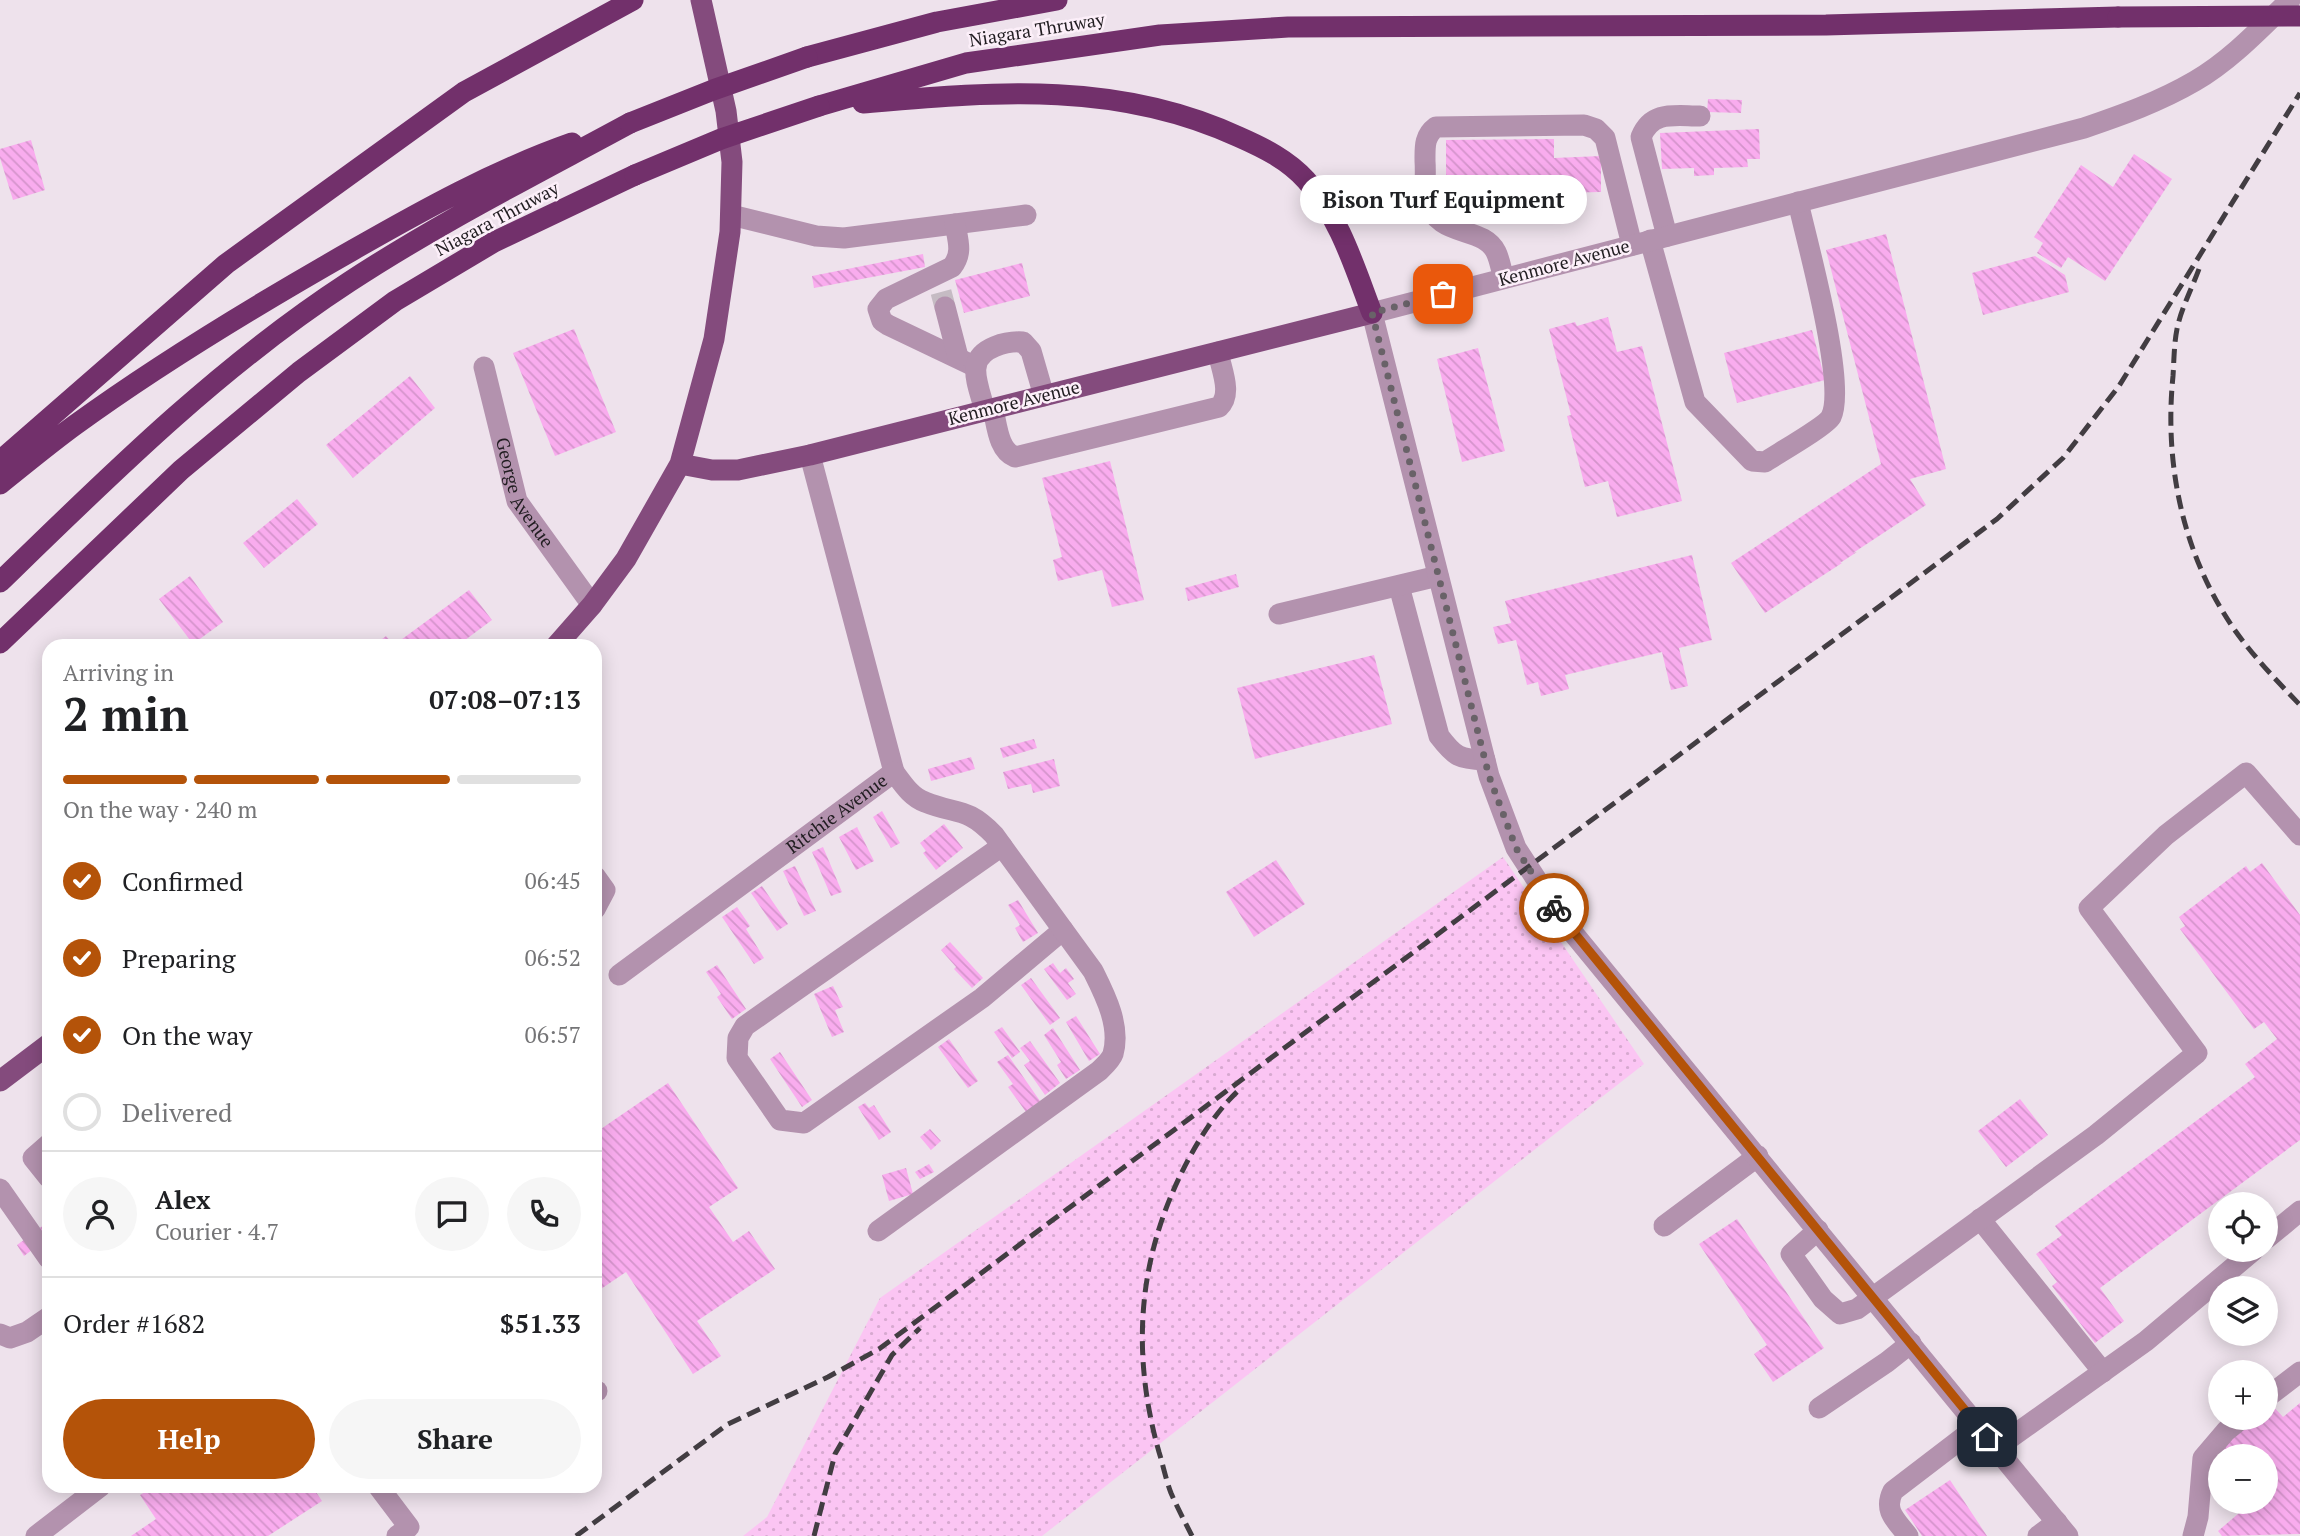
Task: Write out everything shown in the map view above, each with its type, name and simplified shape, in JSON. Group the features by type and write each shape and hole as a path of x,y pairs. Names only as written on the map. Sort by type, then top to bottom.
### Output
{"highway":[{"path":"0,461 226,264 464,92 633,0"},
{"name":"Niagara Thruway","path":"0,582 121,464 252,351 349,282 477,206 630,123 713,90 807,57 937,22 1057,0"},
{"name":"Niagara Thruway","path":"0,643 181,470 299,372 395,301 494,242 635,175 721,139 818,106 966,63 1160,35 1288,27 1826,25 2118,17 2300,16"},
{"path":"818,106 970,94 1059,93 1153,106 1216,126 1273,153 1306,180 1341,231 1372,313"},
{"path":"0,484 74,425 183,351 292,284 420,212 533,157 630,123"},
{"path":"0,657 73,574"}],"main road":[{"path":"562,639 592,605 626,559 680,464 714,339 727,267 732,162 726,111 701,0"},
{"name":"Kenmore Avenue","path":"680,464 712,470 738,470 810,455 1372,313"},
{"path":"0,1081 42,1049"}],"street":[{"name":"Kenmore Avenue","path":"1372,313 2084,128 2142,108 2197,80 2244,43 2290,0"},
{"path":"1649,240 1641,137 1653,119 1666,116 1700,116"},
{"path":"1504,278 1496,250 1480,237 1460,232 1440,221 1430,208 1426,196 1425,142 1430,132 1436,127 1584,125 1596,130 1605,138 1649,240 1695,402 1752,461 1765,462 1830,419 1836,399 1833,358 1798,202"},
{"path":"731,215 816,236 844,238 1026,215"},
{"path":"955,225 960,248 959,258 941,291 1003,447 1016,457 1219,407 1226,401 1227,393 1217,352"},
{"path":"941,291 886,299 878,309 878,314 888,325 967,362"},
{"path":"1372,313 1485,760 1504,821 1522,858 1564,922 2063,1529 2038,1536"},
{"path":"967,362 993,347 1013,341 1023,342 1031,351 1044,396"},
{"name":"George Avenue","path":"484,367 517,502 592,605"},
{"name":"Ritchie Avenue","path":"619,975 894,772 810,455"},
{"path":"1279,614 1438,576"},
{"path":"1399,586 1439,736 1451,752 1462,759 1485,760"},
{"path":"878,1231 1099,1072 1113,1056 1115,1035 1105,996 1093,971 1002,846 979,820 966,813 924,802 908,792 894,772"},
{"path":"1818,1230 1791,1254 1823,1299 1840,1314 1857,1309 2096,1135 2197,1053 2089,908 2166,835 2246,773 2300,835"},
{"path":"1002,846 745,1026 738,1038 737,1058 780,1120 804,1123 982,998 1063,930"},
{"path":"42,1150 33,1158 42,1169"},
{"path":"1664,1226 1758,1156"},
{"path":"0,1189 42,1249"},
{"path":"2278,1230 2300,1211"},
{"path":"1980,1219 2103,1372"},
{"path":"1996,1448 2146,1341 2240,1262"},
{"path":"0,1334 10,1338 42,1321"},
{"path":"1819,1408 1911,1343"},
{"path":"2278,1389 2300,1372"},
{"path":"1908,1536 1891,1512 1888,1501 1893,1490 1978,1426"},
{"path":"2193,1536 2202,1490 2203,1458 2227,1430"},
{"path":"36,1536 93,1493"},
{"path":"383,1493 409,1527 397,1536"}],"shaded area":[{"path":"1503,857 1644,1064 1042,1536 743,1536 767,1517 880,1298"}],"building":[{"path":"1708,99 1742,100 1741,113 1707,112"},
{"path":"1759,129 1760,159 1747,159 1748,167 1714,168 1714,175 1694,176 1694,168 1662,169 1660,133"},
{"path":"1554,139 1554,158 1601,156 1601,192 1555,193 1555,200 1446,200 1446,140"},
{"path":"31,140 45,190 13,200 0,158 0,149"},
{"path":"2134,154 2172,179 2105,281 2068,257 2061,268 2037,253 2043,243 2034,237 2081,165 2113,187"},
{"path":"1886,234 1946,469 1910,479 1926,505 1765,613 1731,563 1881,464 1826,250"},
{"path":"923,254 925,267 814,288 812,276"},
{"path":"2035,256 2065,275 2069,292 1983,315 1972,273"},
{"path":"1022,263 1030,296 964,313 955,280"},
{"path":"1608,317 1617,352 1642,346 1682,501 1617,517 1608,481 1585,487 1567,416 1571,415 1549,329 1575,322 1577,326"},
{"path":"574,329 616,432 555,456 513,353"},
{"path":"1812,330 1825,380 1737,403 1724,353"},
{"path":"1478,348 1505,451 1462,462 1437,359"},
{"path":"410,376 435,408 353,478 326,445"},
{"path":"1110,461 1144,600 1112,607 1102,570 1058,581 1053,560 1062,557 1042,478"},
{"path":"297,499 318,524 264,568 243,543"},
{"path":"1692,555 1712,640 1679,648 1688,686 1671,690 1662,652 1565,675 1569,689 1541,696 1538,682 1527,685 1516,640 1498,644 1493,627 1511,623 1505,601"},
{"path":"1236,574 1239,587 1188,601 1185,588"},
{"path":"190,576 223,622 200,639 189,639 159,599"},
{"path":"469,590 492,620 466,639 402,639"},
{"path":"1374,655 1392,724 1255,759 1237,688"},
{"path":"1034,739 1037,748 1003,758 1000,748"},
{"path":"971,757 975,769 931,781 928,769"},
{"path":"1054,759 1060,786 1033,793 1031,784 1008,789 1003,772"},
{"path":"882,811 900,843 891,848 873,817"},
{"path":"944,824 963,848 936,870 923,853 926,851 920,843"},
{"path":"857,827 874,861 856,870 839,837"},
{"path":"823,847 842,892 831,896 812,852"},
{"path":"1276,860 1305,904 1254,937 1226,892"},
{"path":"2262,863 2300,915 2300,1140 2230,1192 2208,1192 2208,1208 2100,1288 2124,1321 2095,1343 2052,1286 2057,1282 2036,1254 2062,1235 2055,1226 2255,1077 2245,1064 2277,1039 2264,1022 2254,1029 2180,929 2185,926 2179,917 2246,866 2250,872"},
{"path":"795,866 816,911 804,916 783,871"},
{"path":"762,886 788,924 777,931 751,893"},
{"path":"1018,900 1038,933 1023,942 1015,928 1020,925 1008,905"},
{"path":"737,907 750,926 746,929 764,958 754,964 722,917"},
{"path":"950,942 983,978 972,988 941,950"},
{"path":"1053,963 1060,973 1066,968 1074,979 1068,983 1076,994 1067,1000 1044,969"},
{"path":"717,965 746,1009 732,1019 717,997 721,994 706,972"},
{"path":"1031,978 1060,1018 1050,1025 1021,985"},
{"path":"833,986 843,1007 835,1010 844,1032 832,1037 814,994"},
{"path":"1076,1016 1100,1054 1089,1061 1066,1022"},
{"path":"1002,1027 1020,1052 1012,1058 994,1032"},
{"path":"1053,1028 1080,1070 1066,1079 1057,1065 1061,1062 1044,1035"},
{"path":"949,1039 978,1081 968,1088 938,1047"},
{"path":"1030,1041 1060,1083 1045,1095 1024,1065 1030,1061 1020,1048"},
{"path":"780,1052 812,1100 802,1107 770,1059"},
{"path":"1008,1055 1040,1101 1026,1112 1008,1087 1013,1084 997,1062"},
{"path":"668,1083 738,1188 709,1207 733,1242 749,1231 775,1269 697,1321 721,1356 693,1374 626,1272 602,1288 602,1128"},
{"path":"2020,1099 2048,1135 2006,1167 1978,1131"},
{"path":"865,1103 869,1108 874,1105 891,1132 879,1140 858,1107"},
{"path":"930,1129 941,1141 931,1150 920,1137"},
{"path":"929,1164 934,1172 920,1179 915,1172"},
{"path":"906,1168 913,1194 889,1201 882,1175"},
{"path":"1737,1219 1824,1348 1773,1382 1754,1354 1767,1345 1699,1244"},
{"path":"42,1226 42,1242 24,1256 17,1245"},
{"path":"2300,1403 2300,1534 2222,1536 2218,1531 2238,1514 2278,1514 2278,1444 2226,1444 2243,1430 2278,1430 2278,1412 2283,1417"},
{"path":"1950,1480 1987,1536 1922,1536 1905,1510"},
{"path":"317,1493 322,1501 268,1536 131,1536 156,1519 140,1495"}],"tunnel":[{"path":"941,292 945,307"}],"railway":[{"path":"576,1536 728,1424 828,1377 879,1349 1997,519 2063,458 2119,386 2300,93"},
{"path":"2199,269 2181,314 2175,347 2172,443 2181,508 2190,540 2216,601 2249,649 2300,705"},
{"path":"1192,1536 1169,1488 1150,1417 1142,1346 1143,1312 1155,1243 1180,1176 1206,1130 1240,1089"},
{"path":"814,1536 835,1454 892,1355 920,1328"}],"way so far":[{"path":"1443,294 1372,313 1489,776 1516,848 1554,908"}],"place":[{"name":"Bison Turf Equipment","path":"1443,294"}],"route":[{"path":"1554,908 1987,1437"}]}
